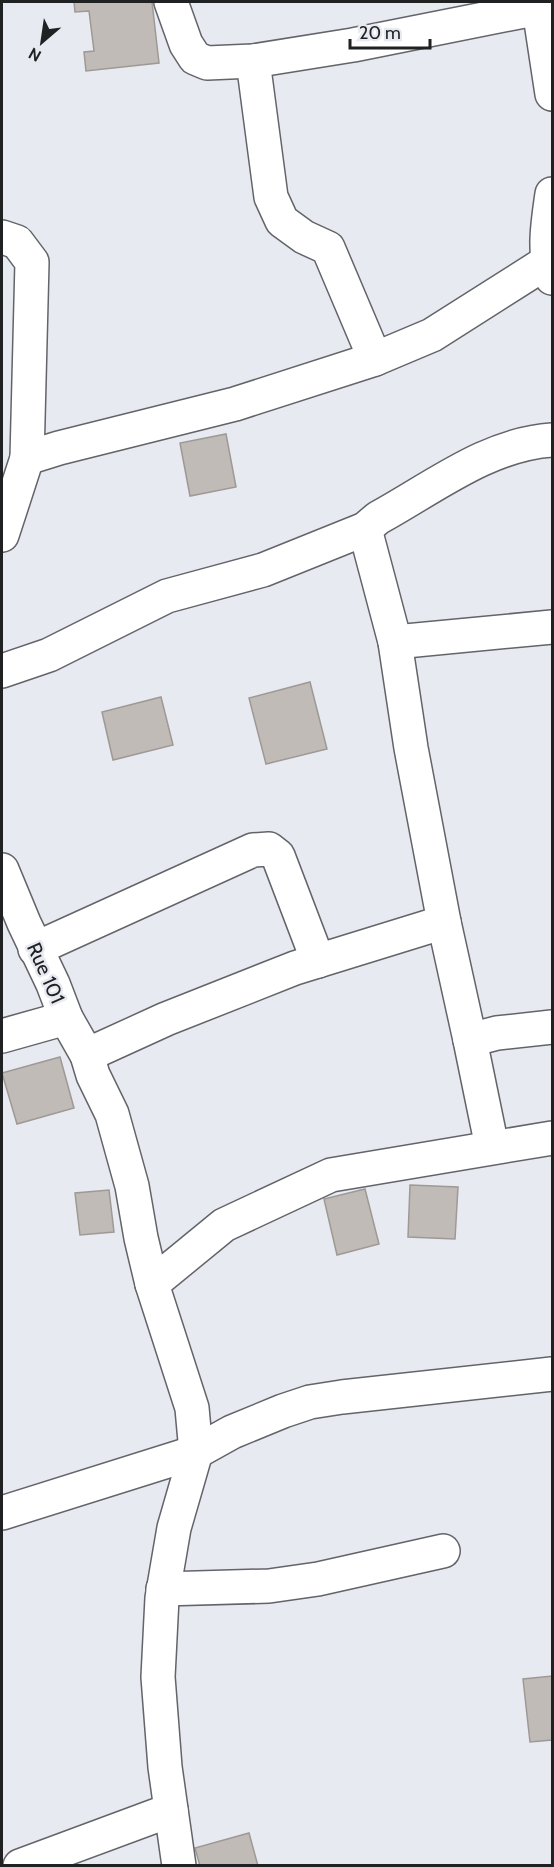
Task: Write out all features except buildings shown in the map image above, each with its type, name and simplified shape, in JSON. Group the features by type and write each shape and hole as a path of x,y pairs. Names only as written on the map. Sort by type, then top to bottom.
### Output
{"street":[{"path":"171,2 186,44 195,58 207,63 253,61 353,45 538,5 552,94"},
{"path":"253,61 271,196 282,221 304,237 328,248 375,358"},
{"path":"27,458 234,404 375,358 432,335 551,267 547,223 552,194"},
{"path":"2,237 17,242 32,262 27,458 2,535"},
{"path":"2,671 49,656 167,596 262,570 365,529 378,518 483,457 538,441 552,440"},
{"path":"365,529 395,642 411,748 444,922 492,1147"},
{"path":"395,642 552,627"},
{"path":"20,935 253,850 269,849 278,855 318,961"},
{"name":"Rue 101","path":"2,870 20,935 53,984 66,1018 112,1114 132,1186 152,1284 192,1408 196,1452"},
{"path":"90,1065 165,1019 318,961 444,922"},
{"path":"2,1036 66,1018"},
{"path":"470,1040 497,1033 552,1027"},
{"path":"152,1284 224,1225 331,1175 552,1138"},
{"path":"2,1513 196,1452 232,1432 310,1402 552,1374"},
{"path":"179,1866 165,1767 158,1677 164,1589 174,1528 196,1452"},
{"path":"164,1589 234,1588 308,1580 443,1551"},
{"path":"27,1864 171,1810"}]}
